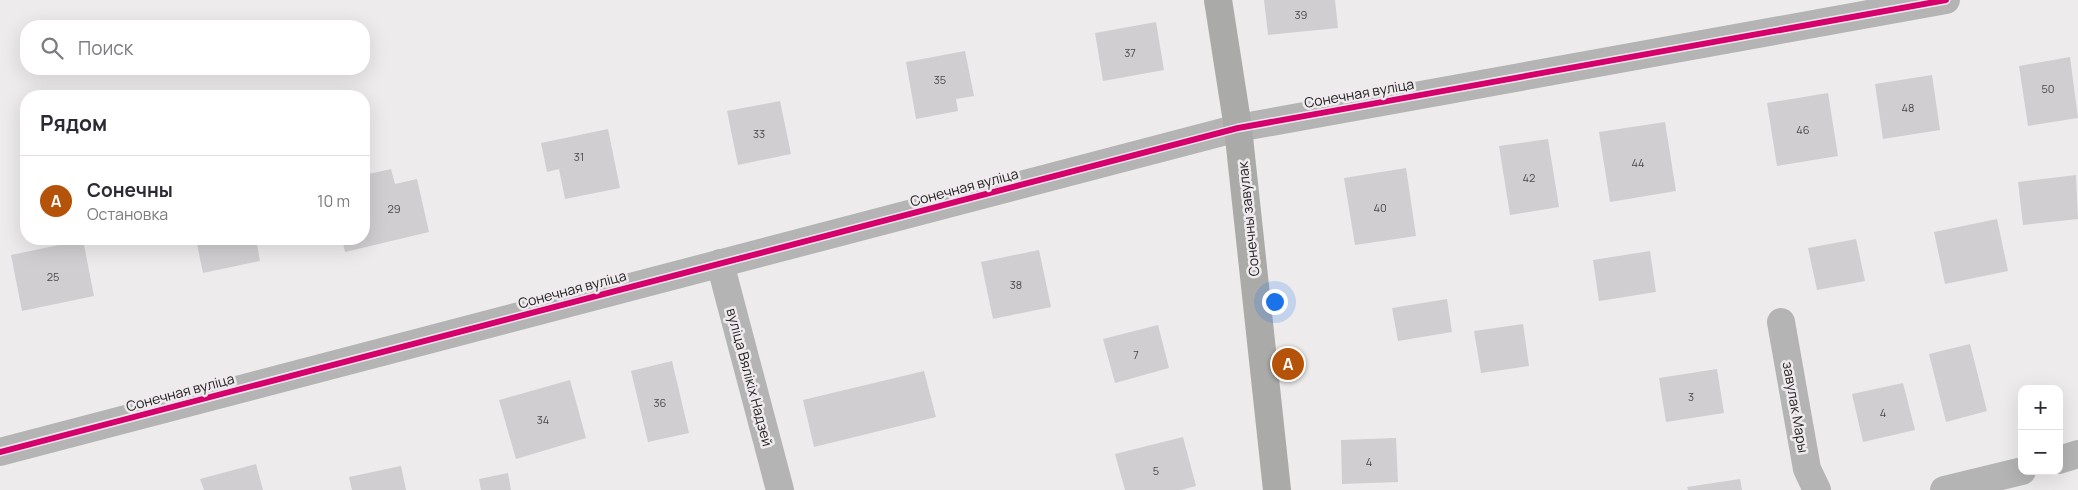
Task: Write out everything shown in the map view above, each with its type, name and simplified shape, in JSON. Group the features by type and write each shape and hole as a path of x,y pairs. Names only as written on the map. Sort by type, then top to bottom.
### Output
{"street":[{"name":"Сонечны завулак","path":"1218,0 1238,128 1277,490"},
{"name":"Сонечная вуліца","path":"0,452 1238,128 1946,0"},
{"name":"вуліца Вялікіх Надзей","path":"720,263 780,490"},
{"name":"завулак Мары","path":"1781,322 1807,468 1817,490"},
{"path":"2063,459 2078,454"},
{"path":"1944,490 2018,472"},
{"path":"2028,475 2032,490"}],"building":[{"path":"1264,0 1335,0 1338,28 1268,35"},
{"path":"1156,22 1164,70 1103,81 1095,33"},
{"path":"965,51 974,96 956,99 958,111 916,119 906,62"},
{"path":"2070,57 2078,118 2028,126 2019,66"},
{"path":"1932,75 1940,130 1883,139 1875,84"},
{"path":"1828,93 1838,156 1777,166 1767,103"},
{"path":"780,101 791,154 738,165 727,111"},
{"path":"1665,122 1676,191 1610,202 1599,132"},
{"path":"608,129 620,188 565,199 559,169 547,172 541,143"},
{"path":"1548,139 1559,207 1510,215 1499,146"},
{"path":"1406,168 1416,236 1355,245 1344,178"},
{"path":"391,169 395,184 417,179 429,232 345,252 343,245 370,245 370,174"},
{"path":"2076,175 2078,219 2023,225 2018,182"},
{"path":"1997,219 2008,271 1945,284 1934,232"},
{"path":"1856,239 1865,281 1817,290 1808,248"},
{"path":"59,245 84,245 94,296 22,311 11,255"},
{"path":"197,245 257,245 260,261 203,273"},
{"path":"1039,250 1051,307 993,319 981,262"},
{"path":"1650,251 1656,292 1599,301 1593,260"},
{"path":"1447,299 1452,332 1398,341 1392,308"},
{"path":"1523,324 1529,366 1481,373 1474,331"},
{"path":"1158,325 1169,368 1115,383 1103,339"},
{"path":"1970,344 1987,411 1946,422 1929,354"},
{"path":"672,361 689,433 648,442 631,371"},
{"path":"1717,369 1724,413 1666,422 1659,378"},
{"path":"924,371 936,417 814,447 803,400"},
{"path":"570,380 586,438 516,459 499,400"},
{"path":"1903,383 1915,430 1863,442 1852,394"},
{"path":"1183,437 1196,486 1181,490 1125,490 1115,454"},
{"path":"1396,438 1398,482 1342,484 1341,440"},
{"path":"256,464 263,490 204,490 200,479"},
{"path":"401,466 406,490 352,490 349,477"},
{"path":"508,473 511,490 481,490 479,479"},
{"path":"1740,479 1742,490 1688,490 1687,487"}],"cycle path":[{"path":"0,452 1238,128 1946,0"}],"place":[{"name":"Сонечны","path":"1288,364"}]}
